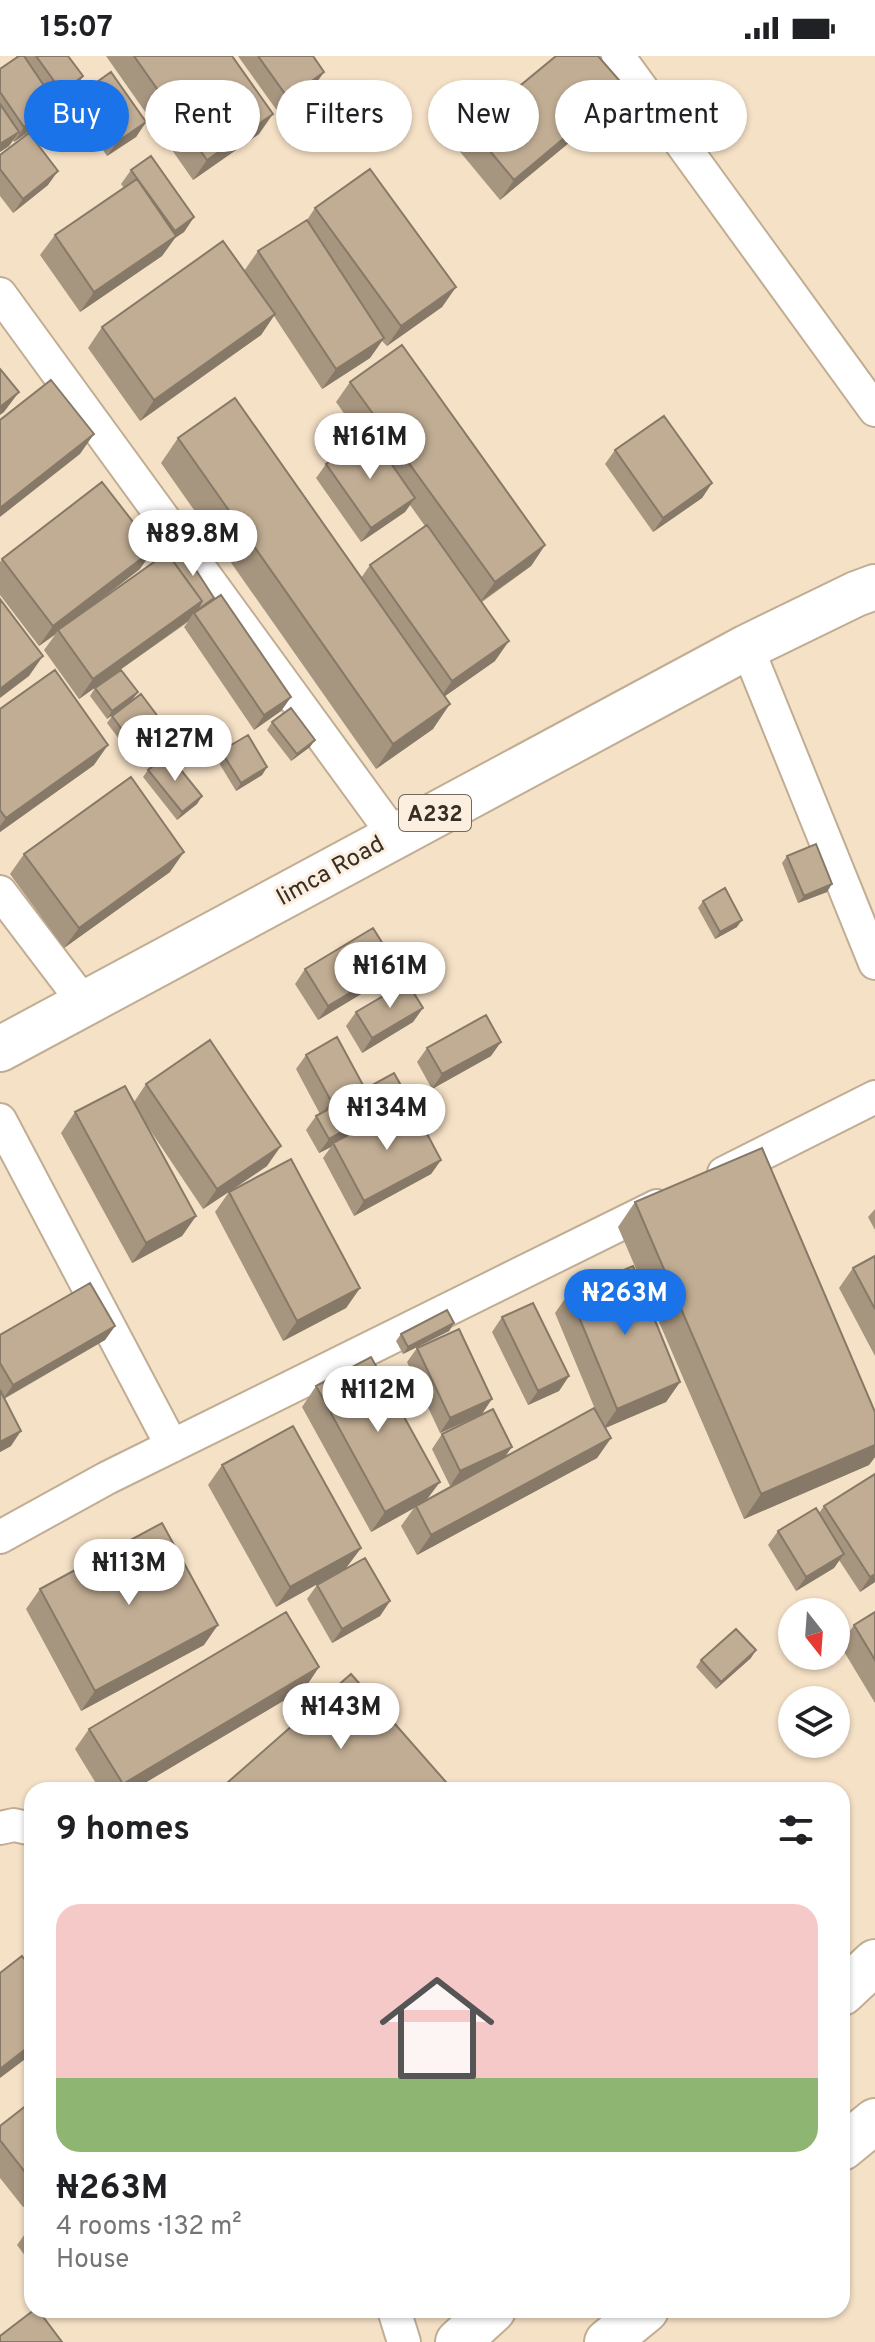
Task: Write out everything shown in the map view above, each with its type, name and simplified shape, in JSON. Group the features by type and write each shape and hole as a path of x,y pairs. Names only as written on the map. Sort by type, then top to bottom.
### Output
{"main road":[{"name":"limca Road","path":"0,1049 747,647 875,587"},
{"path":"850,1985 875,1962"},
{"path":"850,2141 875,2121"},
{"path":"458,2342 484,2318"},
{"path":"607,2342 636,2318"}],"street":[{"path":"618,56 875,410"},
{"path":"0,294 394,835"},
{"path":"747,647 875,963"},
{"path":"0,892 85,1004"},
{"path":"0,1537 107,1478 875,1097"},
{"path":"0,1120 172,1446"},
{"path":"0,1828 14,1825 24,1827"},
{"path":"396,2318 404,2342"}],"building":[{"path":"24,56 40,80 24,80 24,127 0,92 0,69"},
{"path":"36,56 68,56 83,76 78,80 53,80"},
{"path":"134,56 232,56 249,80 151,80"},
{"path":"258,56 313,56 324,72 313,80 276,81"},
{"path":"556,56 598,56 619,80 555,80 555,146 514,180 491,152 539,152 539,80 527,80"},
{"path":"111,72 117,80 100,80"},
{"path":"260,96 273,114 260,123"},
{"path":"129,98 145,121 129,134"},
{"path":"0,104 19,132 0,144"},
{"path":"24,137 24,152 44,152 58,171 23,199 0,169 0,155"},
{"path":"201,152 218,152 207,160"},
{"path":"151,156 194,217 175,231 131,170"},
{"path":"370,169 456,287 401,326 315,208"},
{"path":"137,179 176,236 94,292 55,235"},
{"path":"307,220 384,338 336,369 258,251"},
{"path":"223,241 275,314 154,400 102,327"},
{"path":"402,345 545,545 495,582 350,382"},
{"path":"0,369 19,392 0,407"},
{"path":"51,380 94,434 0,508 0,420"},
{"path":"235,398 450,704 393,744 178,438"},
{"path":"664,416 712,483 663,518 615,450"},
{"path":"370,433 415,498 371,528 326,464"},
{"path":"102,482 154,549 53,626 2,559"},
{"path":"427,525 509,641 452,681 370,565"},
{"path":"183,550 214,598 196,611 202,601 171,558"},
{"path":"167,553 202,601 93,679 58,630"},
{"path":"221,595 291,697 264,715 194,613"},
{"path":"0,599 43,656 0,689"},
{"path":"55,670 108,745 6,818 0,810 0,709"},
{"path":"121,670 138,692 112,711 95,688"},
{"path":"141,694 159,718 130,740 112,716"},
{"path":"291,708 315,740 297,754 272,722"},
{"path":"248,735 267,767 241,783 221,751"},
{"path":"168,754 202,796 182,812 148,770"},
{"path":"131,777 184,852 79,928 24,854"},
{"path":"816,844 832,884 804,896 787,856"},
{"path":"725,888 742,920 720,932 703,901"},
{"path":"373,928 396,965 328,1006 305,969"},
{"path":"407,982 423,1008 372,1038 356,1012"},
{"path":"486,1015 501,1042 442,1074 427,1048"},
{"path":"337,1037 363,1085 331,1101 306,1055"},
{"path":"210,1040 281,1146 217,1189 146,1084"},
{"path":"394,1073 407,1096 329,1139 316,1116"},
{"path":"125,1086 196,1216 146,1243 75,1112"},
{"path":"410,1102 441,1160 364,1201 333,1143"},
{"path":"762,1148 875,1412 875,1445 761,1494 635,1202"},
{"path":"291,1159 360,1288 297,1321 229,1192"},
{"path":"875,1256 875,1309 853,1268"},
{"path":"633,1266 680,1382 617,1409 569,1293"},
{"path":"90,1283 115,1326 13,1385 0,1363 0,1335"},
{"path":"533,1303 569,1376 538,1391 502,1317"},
{"path":"447,1310 454,1323 408,1347 401,1334"},
{"path":"459,1329 492,1399 450,1418 417,1348"},
{"path":"371,1357 440,1482 385,1512 316,1386"},
{"path":"0,1390 21,1431 0,1442"},
{"path":"594,1408 611,1438 431,1535 416,1506"},
{"path":"493,1409 512,1447 460,1471 442,1434"},
{"path":"293,1426 361,1548 290,1587 222,1465"},
{"path":"875,1474 875,1574 870,1577 824,1506"},
{"path":"816,1508 844,1554 806,1577 778,1531"},
{"path":"162,1523 218,1625 95,1691 40,1589"},
{"path":"365,1558 390,1601 342,1629 317,1585"},
{"path":"286,1612 319,1667 126,1782 122,1782 89,1729"},
{"path":"875,1612 875,1660 854,1625"},
{"path":"736,1629 756,1650 721,1682 701,1660"},
{"path":"351,1674 446,1782 228,1782"},
{"path":"22,1956 24,1959 24,2050 0,2069 0,1973"},
{"path":"24,2107 24,2171 0,2140 0,2126"},
{"path":"24,2318 44,2318 62,2342 0,2342 0,2336"}]}
